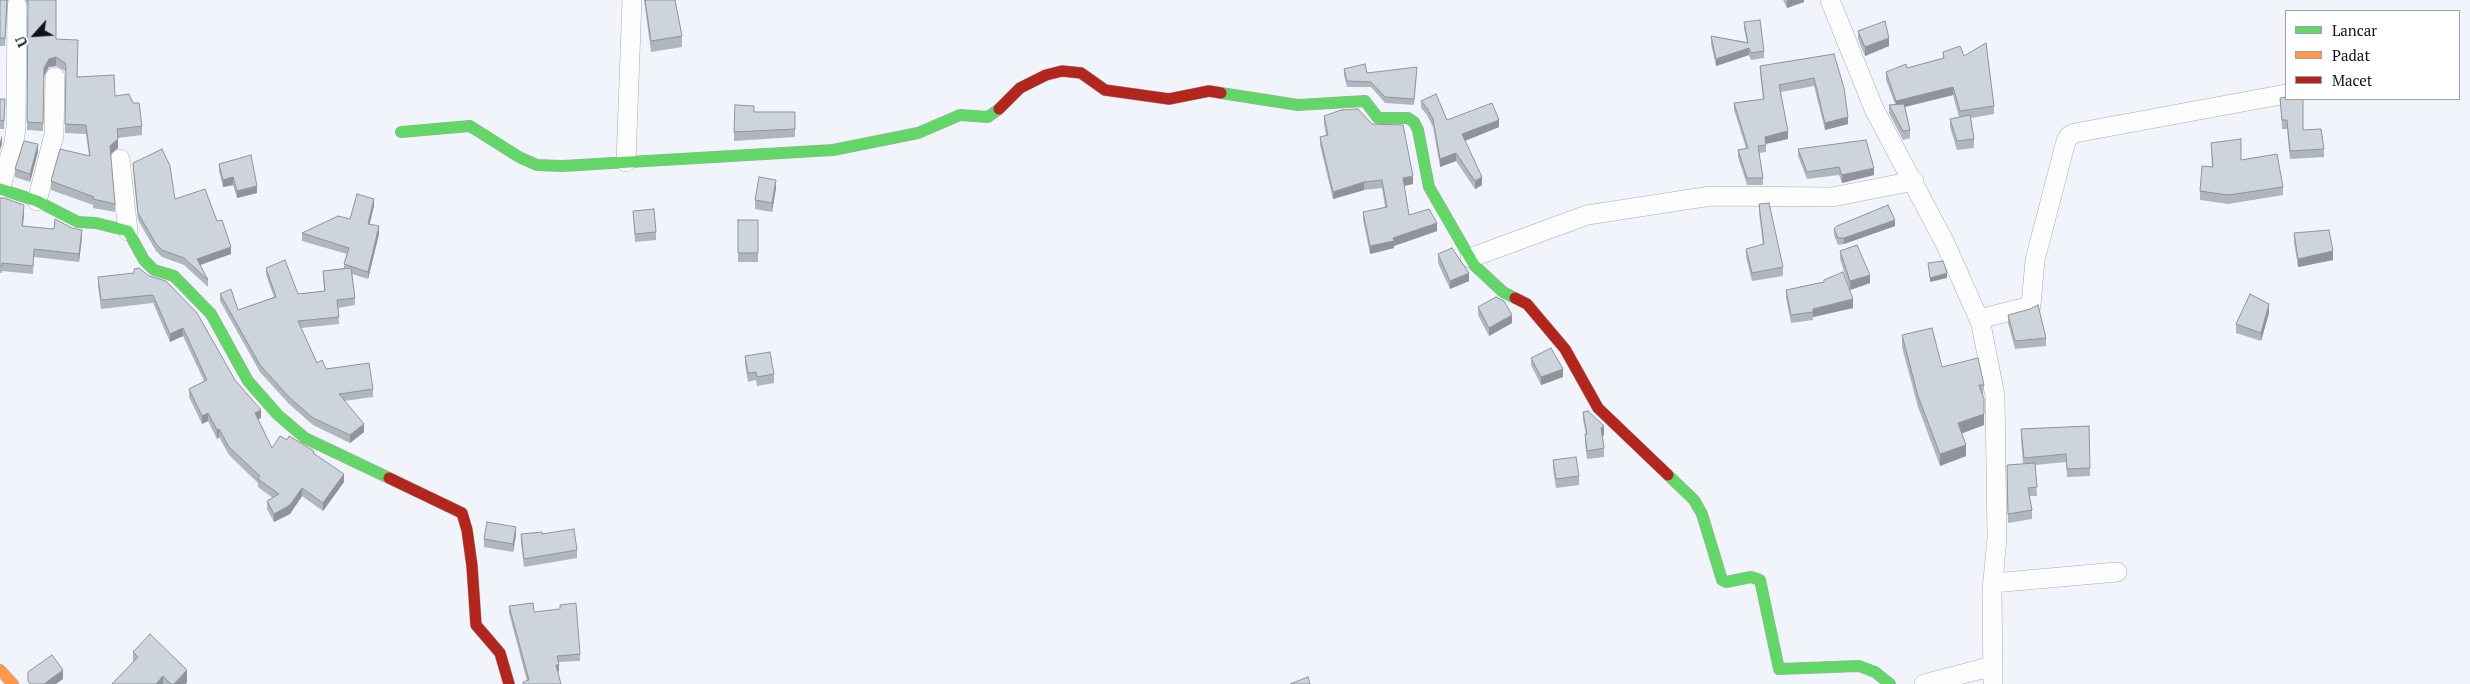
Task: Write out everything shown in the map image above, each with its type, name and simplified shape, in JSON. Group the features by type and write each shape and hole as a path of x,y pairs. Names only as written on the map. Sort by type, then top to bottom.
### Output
{"street":[{"path":"626,162 632,0"},
{"path":"1830,0 1874,110 1914,181 1950,253 1979,319 1995,396 1997,538 1993,583 1993,675 1924,684"},
{"path":"17,6 16,126 14,143 0,189 37,202 78,222 96,223 128,231"},
{"path":"401,132 470,126 519,157 537,165 562,166 833,150 890,137 918,133 960,114 994,116 1020,88 1046,75 1062,71 1081,73 1105,90 1162,98 1209,91 1298,105 1365,101 1378,118 1408,118 1414,122 1418,130 1429,187 1478,270 1503,292 1526,304 1563,346 1598,408 1694,500 1702,514 1722,580 1726,582 1750,577 1760,580 1779,676 1859,666 1875,672 1890,684"},
{"path":"37,202 54,135 55,77"},
{"path":"1979,319 2028,308 2031,305 2035,260 2066,141 2069,136 2075,133 2285,94"},
{"path":"120,159 128,231 144,260 154,270 174,276 211,314 248,381 278,415 305,438 462,513 470,548 476,625 500,653 509,684"},
{"path":"1470,258 1587,215 1711,196 1832,197 1914,181"},
{"path":"1993,583 2117,572"},
{"path":"0,670 13,684"}],"building":[{"path":"0,0 7,0 5,38 0,38"},
{"path":"28,0 56,0 56,39 78,40 77,77 114,75 115,96 129,94 133,103 139,103 142,126 117,129 118,139 110,146 115,204 93,199 94,197 51,181 60,149 90,156 86,125 65,124 66,68 65,63 56,57 49,59 44,68 43,123 27,122"},
{"path":"645,0 675,0 682,36 651,41"},
{"path":"1760,20 1764,51 1751,53 1749,48 1716,59 1711,36 1748,43 1744,22"},
{"path":"1885,21 1889,38 1865,47 1858,31"},
{"path":"1986,43 1994,106 1960,111 1953,87 1896,101 1886,72 1906,64 1907,68 1944,58 1943,52 1960,46 1964,56"},
{"path":"1834,54 1844,88 1848,117 1825,123 1814,78 1779,85 1788,131 1765,137 1766,145 1758,146 1763,178 1747,178 1738,150 1748,148 1734,103 1764,99 1760,66"},
{"path":"1365,64 1367,73 1417,67 1414,99 1385,97 1371,82 1347,81 1344,69"},
{"path":"1436,94 1447,120 1492,103 1499,120 1462,134 1482,177 1475,181 1456,153 1440,159 1433,119 1421,101"},
{"path":"2285,97 2285,100 2303,100 2303,130 2321,129 2324,149 2290,151 2287,120 2282,120 2280,98"},
{"path":"0,99 5,99 4,121 0,120"},
{"path":"1904,104 1910,130 1903,131 1889,105"},
{"path":"735,105 754,106 754,112 795,112 795,129 734,132"},
{"path":"1358,109 1372,124 1403,125 1413,176 1403,178 1409,215 1429,209 1437,223 1393,238 1394,241 1370,246 1363,212 1387,207 1382,180 1364,182 1333,192 1320,137 1328,135 1324,116 1341,110"},
{"path":"1970,115 1974,139 1957,141 1950,119"},
{"path":"2241,139 2241,160 2277,154 2283,187 2228,195 2200,191 2202,166 2213,167 2211,143"},
{"path":"1866,140 1874,168 1842,175 1839,167 1807,172 1798,149"},
{"path":"24,141 38,144 30,174 15,169"},
{"path":"162,149 170,166 175,199 205,189 217,221 222,220 231,247 197,259 208,280 184,258 162,250 156,244 138,213 133,163"},
{"path":"251,155 257,186 237,191 233,177 223,180 219,164"},
{"path":"759,177 776,180 772,203 755,200"},
{"path":"357,194 374,199 368,224 379,226 368,272 344,264 349,248 302,233 338,216 350,219"},
{"path":"0,198 24,205 22,226 54,229 55,219 72,228 82,230 79,254 34,249 33,266 2,263 2,266 0,265"},
{"path":"1769,203 1783,267 1752,273 1746,249 1764,244 1759,204"},
{"path":"1888,205 1895,220 1844,238 1838,238 1834,229 1837,226"},
{"path":"654,209 656,232 635,234 633,211"},
{"path":"738,220 758,220 758,253 738,253"},
{"path":"2329,230 2333,251 2298,259 2294,233"},
{"path":"1857,245 1870,275 1850,281 1840,251"},
{"path":"1452,248 1469,273 1450,281 1438,254"},
{"path":"285,260 298,294 325,291 323,271 351,268 355,298 337,300 339,317 298,321 317,363 322,360 326,369 369,363 373,389 339,394 364,424 350,435 313,418 289,397 260,365 220,294 231,289 238,310 276,297 266,268"},
{"path":"1943,261 1947,273 1930,278 1928,263"},
{"path":"139,268 149,276 166,281 197,313 235,380 261,410 255,413 272,448 280,436 287,440 289,436 314,451 313,453 344,474 323,503 302,488 290,505 274,514 267,501 279,494 258,479 260,476 229,447 208,413 202,416 189,389 207,380 183,328 170,334 153,295 101,300 98,277 134,273 134,269"},
{"path":"1843,272 1853,299 1813,309 1813,312 1791,315 1786,290 1824,282 1824,280"},
{"path":"2250,294 2269,304 2261,333 2236,324"},
{"path":"1496,297 1504,301 1512,315 1489,328 1478,307"},
{"path":"2038,305 2046,338 2015,341 2008,315"},
{"path":"1932,328 1942,367 1978,358 1984,385 1979,385 1984,399 1984,414 1958,423 1966,445 1940,454 1918,396 1902,335"},
{"path":"1551,348 1563,369 1541,377 1531,358"},
{"path":"770,352 774,374 757,377 756,372 748,373 745,356"},
{"path":"1588,411 1604,426 1601,428 1604,448 1587,451 1585,434 1587,434 1583,412"},
{"path":"2089,426 2090,468 2067,469 2066,454 2024,458 2021,429"},
{"path":"1576,457 1579,476 1556,479 1553,460"},
{"path":"2035,463 2037,487 2028,488 2032,510 2008,514 2007,465"},
{"path":"487,522 516,527 513,544 484,539"},
{"path":"574,529 577,550 524,559 521,534 542,532 542,534"},
{"path":"533,603 534,612 560,609 560,605 576,603 580,654 557,656 559,665 556,665 561,684 523,684 523,682 529,680 509,606"},
{"path":"150,634 187,670 174,684 171,684 163,676 156,684 112,684 138,657 133,652"},
{"path":"52,655 63,670 44,684 30,684 28,672"},
{"path":"1308,677 1310,684 1290,684"}],"traffic: fast":[{"path":"1221,93 1298,105 1365,101 1378,118 1408,118 1414,122 1418,130 1429,187 1474,265 1503,292 1515,298"},
{"path":"401,132 470,126 519,157 537,165 562,166 833,150 918,133 960,115 988,117 999,109"},
{"path":"0,189 37,201 78,222 96,223 128,231 144,260 154,270 174,276 211,314 248,381 278,415 305,438 389,478"},
{"path":"1668,475 1694,500 1702,514 1722,580 1726,582 1751,577 1760,580 1779,669 1859,666 1875,672 1890,684"}],"traffic: slow":[{"path":"0,670 13,684"}],"traffic: jam":[{"path":"999,109 1020,88 1046,75 1062,71 1081,73 1105,90 1169,99 1209,91 1221,93"},
{"path":"1515,298 1527,304 1565,349 1598,408 1668,475"},
{"path":"389,478 462,513 467,530 472,566 476,625 500,653 509,684"}]}
